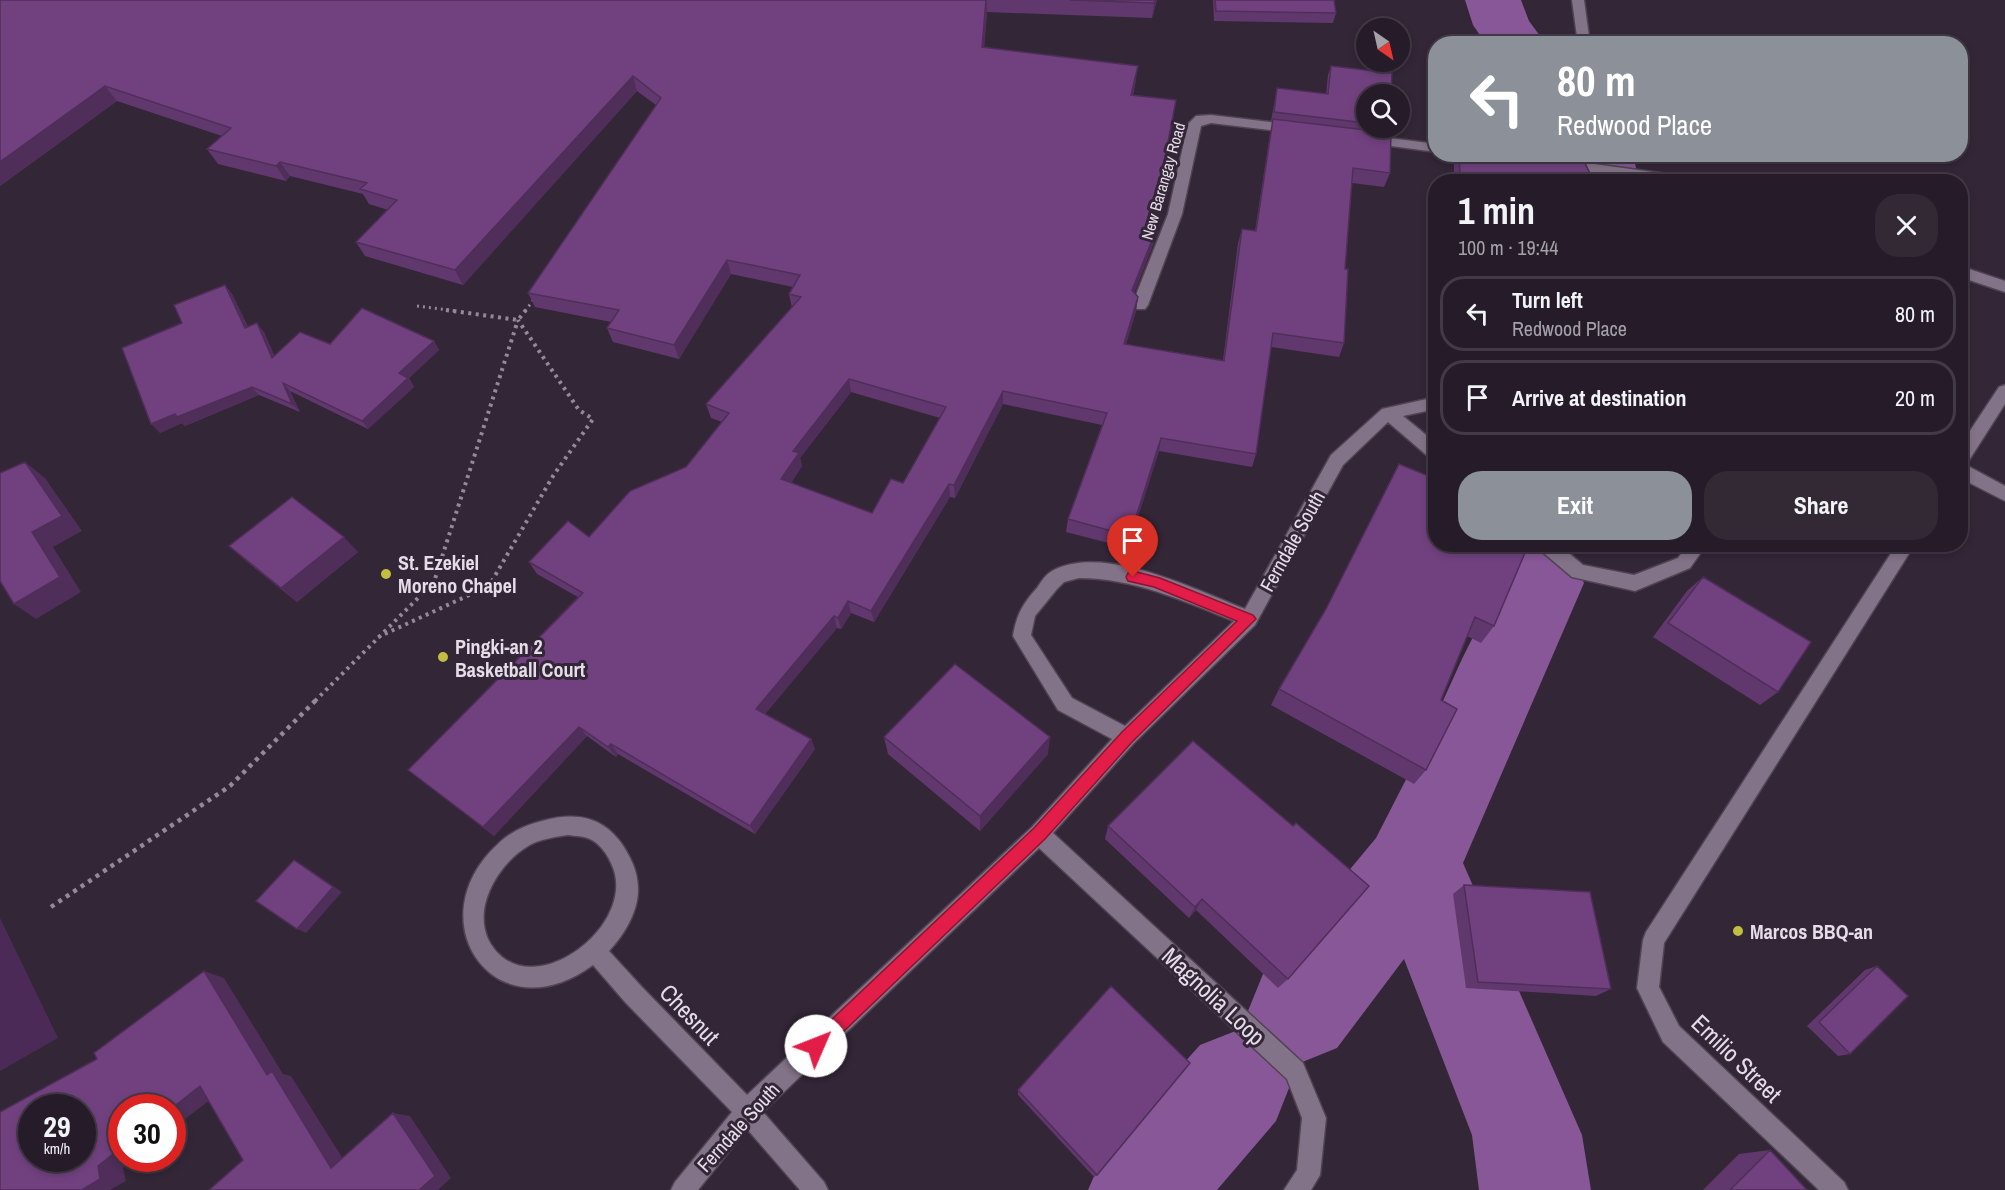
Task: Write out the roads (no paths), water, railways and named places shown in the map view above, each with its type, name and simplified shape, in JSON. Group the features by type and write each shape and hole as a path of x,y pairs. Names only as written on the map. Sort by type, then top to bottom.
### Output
{"street":[{"path":"1578,0 1583,36"},
{"name":"New Barangay Road","path":"1140,305 1175,214 1195,124 1201,119 1211,119 1305,131"},
{"path":"1353,137 1428,147"},
{"path":"1546,162 1637,174"},
{"path":"1618,162 1624,172"},
{"path":"1968,274 2005,287"},
{"path":"1968,448 2005,391"},
{"path":"1388,413 1428,405"},
{"path":"1388,413 1428,446"},
{"name":"Ferndale South","path":"683,1190 747,1111 1039,834 1127,737 1249,619 1337,460 1388,413"},
{"path":"1968,474 2005,494"},
{"path":"1554,552 1578,572 1635,583 1684,563 1693,552"},
{"name":"Emilio Street","path":"1836,1190 1671,1034 1648,988 1654,940 1902,552"},
{"path":"1127,737 1065,704 1022,636 1026,613 1058,576 1084,569 1155,582 1249,619"},
{"path":"568,825 591,830 610,842 623,859 628,882 625,906 614,930 596,952 572,969 546,976 519,977 497,967 481,951 472,928 473,904 483,879 498,857 519,840 543,829 568,825"},
{"name":"Magnolia Loop","path":"1039,834 1295,1071 1314,1118 1308,1175 1296,1190"},
{"name":"Chesnut","path":"596,952 633,994 747,1111"},
{"path":"747,1111 816,1190"}],"waterway":[{"path":"1493,0 1502,25 1511,36"},
{"path":"1603,162 1605,174"},
{"path":"1410,872 1449,791 1493,687 1542,583 1539,573"},
{"path":"1300,1011 1410,872"},
{"path":"1410,872 1428,896 1527,1135 1535,1190"},
{"path":"1144,1190 1238,1083"}],"place":[{"name":"St. Ezekiel Moreno Chapel","path":"386,574"},
{"name":"Pingki-an 2 Basketball Court","path":"443,657"},
{"name":"Marcos BBQ-an","path":"1738,931"}]}
